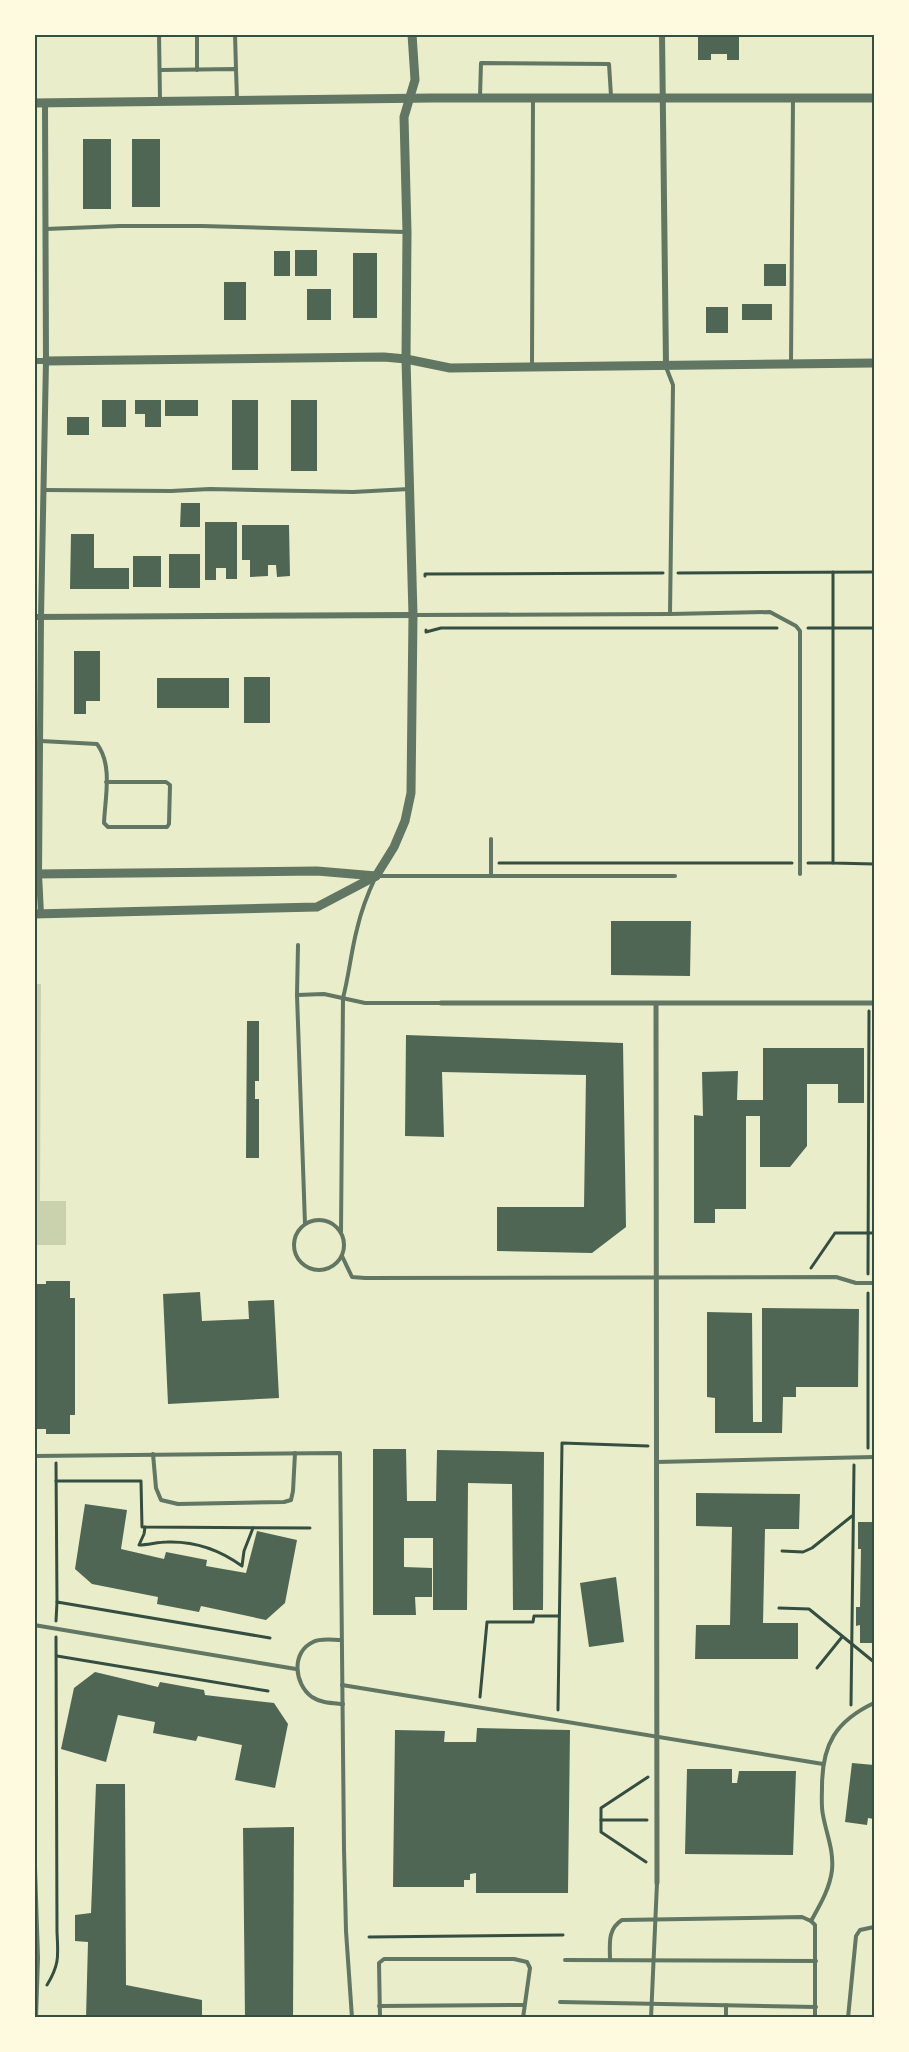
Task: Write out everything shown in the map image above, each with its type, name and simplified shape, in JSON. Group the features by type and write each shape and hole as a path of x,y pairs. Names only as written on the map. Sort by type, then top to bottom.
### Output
{"street":[{"path":"45,103 46,361 44,490 38,617 40,741 37,801 38,914 317,907 376,876 394,847 405,821 411,793 413,615 406,359 407,232 404,117 415,80 412,34"},
{"path":"662,34 666,365"},
{"path":"34,103 480,98 874,98"},
{"path":"34,361 384,357 450,368 874,363"},
{"path":"38,617 413,615"},
{"path":"37,874 317,871 376,876"},
{"path":"441,1004 872,1003"},
{"path":"656,1004 657,1883"}],"lane":[{"path":"159,34 160,100"},
{"path":"197,34 197,70"},
{"path":"235,34 237,100"},
{"path":"480,98 481,63 609,64 612,98"},
{"path":"160,70 236,69"},
{"path":"532,367 533,98"},
{"path":"791,364 793,98"},
{"path":"46,229 202,226 407,232"},
{"path":"666,365 673,385 670,614"},
{"path":"44,490 222,489 353,492 410,489"},
{"path":"413,615 770,612 798,628 801,631 800,874"},
{"path":"40,741 97,744 104,753 106,765 104,823 108,827 167,827 170,785 166,782 106,782"},
{"path":"490,876 491,839"},
{"path":"341,1232 329,1221 321,1220 305,1224 299,1230 294,1245 300,1261 306,1266 322,1270 330,1268 342,1256 344,1248 341,1232 343,998 351,970 356,932 365,900 376,876 675,876"},
{"path":"298,945 297,995 305,1224"},
{"path":"297,995 324,994 365,1003 441,1004"},
{"path":"342,1256 352,1277 365,1278 836,1277 856,1283 874,1283"},
{"path":"153,1454 156,1488 161,1500 178,1504 291,1500 295,1453"},
{"path":"34,1456 340,1454 346,1931 352,2018"},
{"path":"656,1462 874,1457"},
{"path":"34,1625 296,1669"},
{"path":"341,1640 313,1642 302,1651 296,1669 309,1695 322,1702 343,1704"},
{"path":"342,1685 823,1764"},
{"path":"811,1921 828,1889 832,1870 831,1847 822,1813 823,1764 830,1739 851,1715 874,1703"},
{"path":"34,1837 38,1958 36,2018"},
{"path":"651,2018 657,1883"},
{"path":"610,1960 610,1938 616,1924 622,1920 802,1917 815,1925 815,2018"},
{"path":"848,2018 856,1936 860,1930 874,1928"},
{"path":"380,2018 379,1964 384,1959 514,1959 527,1962 530,1968 523,2018"},
{"path":"565,1960 816,1961"},
{"path":"560,2002 816,2007"},
{"path":"379,2006 524,2005"},
{"path":"726,2005 726,2018"}],"path":[{"path":"833,572 833,863"},
{"path":"425,582 425,574 874,572"},
{"path":"425,615 426,632 441,628 874,628"},
{"path":"491,863 874,864"},
{"path":"867,1457 872,1003"},
{"path":"806,1277 835,1233 874,1233"},
{"path":"558,1721 562,1443 656,1447"},
{"path":"47,1985 57,1969 58,1957 56,1455"},
{"path":"851,1715 852,1516 855,1458"},
{"path":"782,1551 803,1552 812,1548 852,1516"},
{"path":"145,1527 139,1545 169,1542 196,1545 226,1554 242,1566 244,1551 253,1528"},
{"path":"57,1602 270,1638"},
{"path":"779,1608 809,1609 874,1662"},
{"path":"479,1708 487,1622 533,1622 534,1616 559,1616"},
{"path":"816,1668 842,1637"},
{"path":"57,1656 268,1691"},
{"path":"657,1771 601,1808 601,1832 657,1869"},
{"path":"601,1820 657,1820"},
{"path":"369,1937 563,1935"}],"green space":[{"path":"35,984 41,984 40,1201 66,1201 66,1245 35,1245"}],"building":[{"path":"698,34 739,34 739,60 727,60 727,54 711,54 711,60 698,60"},
{"path":"83,139 111,139 111,209 83,209"},
{"path":"132,139 160,139 160,207 132,207"},
{"path":"295,250 317,250 317,276 295,276"},
{"path":"274,251 290,251 290,276 274,276"},
{"path":"353,253 377,253 377,318 353,318"},
{"path":"764,264 786,264 786,286 764,286"},
{"path":"224,282 246,282 246,320 224,320"},
{"path":"307,289 331,289 331,320 307,320"},
{"path":"742,304 772,304 772,320 742,320"},
{"path":"706,307 728,307 728,333 706,333"},
{"path":"102,400 126,400 126,427 102,427"},
{"path":"135,400 161,400 161,427 145,427 145,414 135,414"},
{"path":"165,400 198,400 198,416 165,416"},
{"path":"232,400 258,400 258,470 232,470"},
{"path":"291,400 317,400 317,471 291,471"},
{"path":"67,417 89,417 89,435 67,435"},
{"path":"181,503 200,503 200,527 180,527"},
{"path":"205,522 237,522 237,579 226,579 226,568 216,568 216,580 205,580"},
{"path":"242,525 289,525 290,576 277,577 276,565 268,565 268,576 250,577 250,560 242,560"},
{"path":"71,534 94,534 94,568 129,568 129,589 70,589"},
{"path":"169,554 200,554 200,588 169,588"},
{"path":"133,556 161,556 161,587 133,587"},
{"path":"74,651 100,651 100,701 86,701 86,714 74,714"},
{"path":"244,677 270,677 270,723 244,723"},
{"path":"157,678 229,678 229,708 157,708"},
{"path":"611,921 691,921 690,976 611,975"},
{"path":"247,1021 259,1021 259,1081 255,1081 255,1099 259,1099 259,1158 246,1158"},
{"path":"406,1035 623,1043 626,1227 592,1253 497,1251 497,1207 584,1207 586,1075 442,1072 444,1137 405,1136"},
{"path":"763,1048 864,1048 864,1103 838,1103 838,1084 807,1084 807,1146 790,1167 760,1167 760,1116 746,1116 746,1209 715,1209 715,1223 694,1223 694,1115 703,1116 702,1072 738,1071 737,1100 763,1100"},
{"path":"46,1281 70,1281 70,1298 75,1298 75,1415 70,1415 70,1434 46,1434 46,1429 34,1429 34,1284 46,1284"},
{"path":"200,1292 202,1321 249,1319 248,1301 274,1300 279,1398 168,1404 163,1294"},
{"path":"762,1308 859,1309 858,1387 796,1387 796,1397 783,1397 782,1433 715,1433 715,1398 707,1397 707,1312 752,1313 753,1422 762,1422"},
{"path":"373,1449 406,1449 407,1501 436,1501 437,1450 544,1452 543,1610 513,1610 512,1484 468,1483 467,1610 433,1610 433,1538 404,1538 404,1567 432,1568 432,1597 415,1597 416,1615 373,1615"},
{"path":"696,1493 800,1494 799,1529 765,1529 763,1623 798,1623 798,1659 695,1659 696,1625 730,1625 732,1527 696,1526"},
{"path":"85,1504 127,1510 121,1549 164,1559 166,1552 207,1560 206,1566 246,1573 257,1531 297,1540 285,1603 266,1620 201,1606 199,1612 157,1604 158,1597 92,1584 75,1569"},
{"path":"858,1522 874,1522 874,1643 860,1643 860,1625 856,1626 856,1607 860,1607 861,1549 858,1549"},
{"path":"616,1577 624,1642 589,1647 580,1583"},
{"path":"95,1672 158,1687 160,1682 204,1690 205,1695 274,1703 288,1724 275,1788 235,1780 242,1745 198,1736 196,1741 153,1733 155,1722 118,1715 106,1762 61,1749 74,1688"},
{"path":"477,1728 570,1730 568,1893 476,1893 476,1873 470,1874 470,1880 464,1880 464,1887 393,1887 395,1730 445,1731 444,1742 476,1742"},
{"path":"852,1763 874,1765 874,1819 868,1818 867,1825 845,1822"},
{"path":"687,1769 732,1769 732,1783 737,1783 739,1771 796,1771 793,1855 685,1854"},
{"path":"96,1784 125,1784 126,1985 202,2000 202,2018 86,2018 88,1942 75,1941 75,1915 91,1913"},
{"path":"294,1827 293,2018 245,2018 243,1828"}]}
